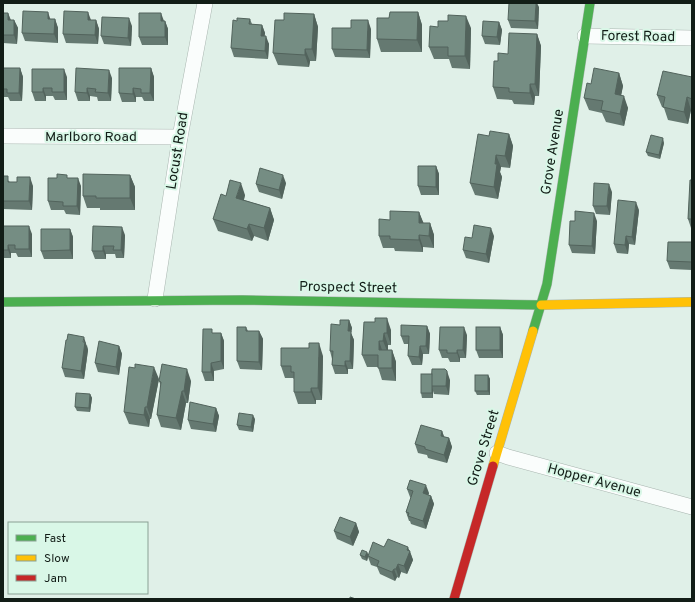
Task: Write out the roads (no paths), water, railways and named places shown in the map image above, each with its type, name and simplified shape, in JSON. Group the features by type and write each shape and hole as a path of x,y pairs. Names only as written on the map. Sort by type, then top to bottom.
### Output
{"main road":[{"name":"Grove Avenue","path":"542,305 547,284 590,3"},
{"name":"Prospect Street","path":"3,302 155,299 542,305 692,302"},
{"name":"Grove Street","path":"454,599 542,305"}],"street":[{"name":"Locust Road","path":"155,299 180,137 205,3"},
{"name":"Forest Road","path":"585,36 692,38"},
{"name":"Marlboro Road","path":"3,136 180,137"},
{"name":"Hopper Avenue","path":"497,453 508,458 692,508"}]}
